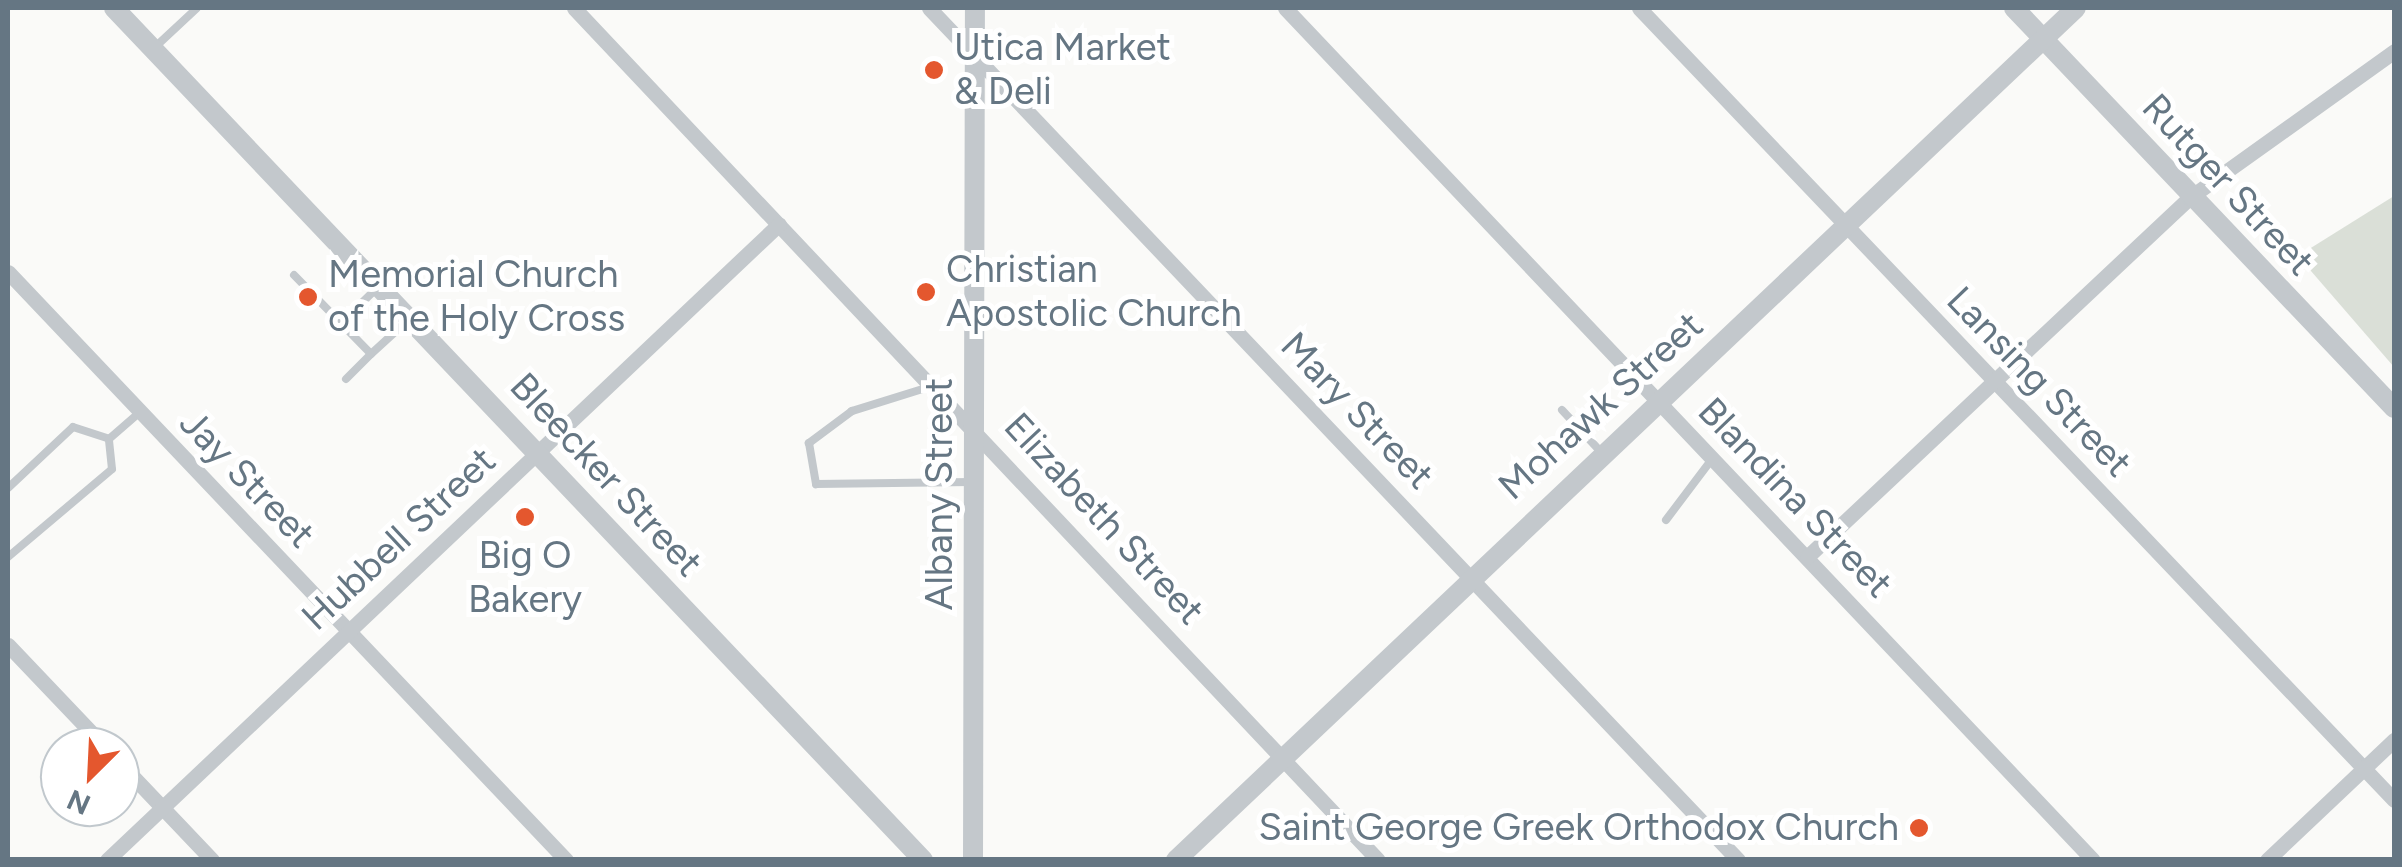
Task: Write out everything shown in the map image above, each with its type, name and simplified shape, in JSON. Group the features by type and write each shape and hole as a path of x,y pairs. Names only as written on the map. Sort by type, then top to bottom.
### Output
{"street":[{"name":"Bleecker Street","path":"114,8 923,860"},
{"name":"Elizabeth Street","path":"574,8 1284,756 1378,860"},
{"name":"Mary Street","path":"930,8 1738,860"},
{"name":"Albany Street","path":"973,860 976,8"},
{"name":"Blandina Street","path":"1285,8 2093,860"},
{"name":"Lansing Street","path":"1640,8 2394,800"},
{"name":"Rutger Street","path":"2014,8 2189,198 2394,408"},
{"name":"Mohawk Street","path":"1176,860 1468,576 2076,8"},
{"path":"1807,558 2189,198 2394,51"},
{"name":"Hubbell Street","path":"108,860 779,224"},
{"name":"Jay Street","path":"10,279 566,860"},
{"path":"8,645 85,727"},
{"path":"2267,860 2394,740"},
{"path":"140,784 212,860"}],"lane":[{"path":"153,49 196,8"},
{"path":"294,275 371,354"},
{"path":"340,323 379,287"},
{"path":"346,378 409,319"},
{"path":"933,386 852,411 809,443 816,484 975,482"},
{"path":"1562,410 1602,453"},
{"path":"109,439 140,414"},
{"path":"8,488 73,427 109,439"},
{"path":"8,557 112,469 109,439"},
{"path":"1666,520 1712,459"}],"shaded area":[{"path":"2394,196 2394,367 2298,256"}],"place":[{"name":"Utica Market & Deli","path":"934,70"},
{"name":"Christian Apostolic Church","path":"926,292"},
{"name":"Memorial Church of the Holy Cross","path":"308,297"},
{"name":"Big O Bakery","path":"525,517"},
{"name":"Saint George Greek Orthodox Church","path":"1919,828"}]}
